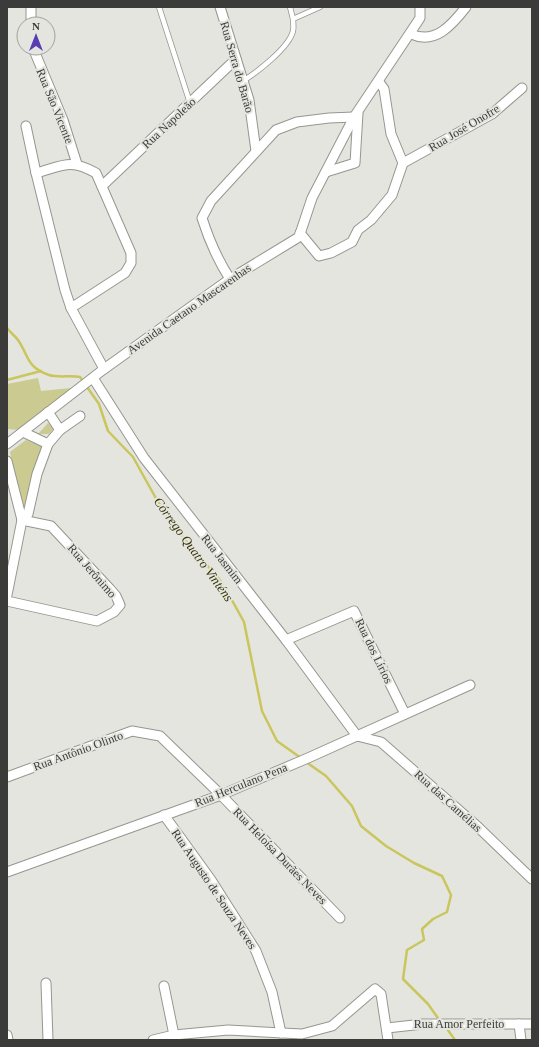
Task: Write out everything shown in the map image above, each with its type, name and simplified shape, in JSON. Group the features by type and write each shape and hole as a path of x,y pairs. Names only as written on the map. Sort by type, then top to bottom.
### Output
{"street":[{"name":"Rua Serra do Barão","path":"220,7 249,100 256,151"},
{"path":"379,82 384,89 391,134 403,163 392,195 371,220 358,230 352,242 330,253 319,256 300,233 306,210 356,114 411,34 420,18 420,7"},
{"path":"411,34 428,37 440,34 466,7"},
{"name":"Rua São Vicente","path":"36,56 63,120 77,164"},
{"name":"Rua Napoleão","path":"102,186 236,60"},
{"name":"Rua José Onofre","path":"403,163 492,114 522,88"},
{"path":"230,278 218,261 202,218 211,200 276,130 297,122 356,114"},
{"path":"326,172 355,162 356,114"},
{"path":"26,126 54,250 71,308 104,369"},
{"path":"36,174 71,163 77,164 96,173 129,247 131,263 124,273 71,308"},
{"name":"Avenida Caetano Mascarenhas","path":"7,444 104,369 230,278 299,237 300,233"},
{"name":"Rua Jasmim","path":"91,379 144,458 286,640 357,736"},
{"path":"48,412 60,430"},
{"path":"22,520 28,514 37,474 48,444 60,430 80,416"},
{"path":"23,432 48,444"},
{"path":"7,461 22,520 7,596"},
{"name":"Rua Jerônimo","path":"7,601 97,621 114,612 120,605 116,596 63,537 51,526 22,520"},
{"name":"Rua dos Lírios","path":"286,640 354,611 405,714"},
{"name":"Rua Herculano Pena","path":"7,872 221,795 308,758 470,685"},
{"name":"Rua Antônio Olinto","path":"7,777 132,731 160,736 221,795"},
{"name":"Rua das Camélias","path":"357,736 382,742 478,827 532,879"},
{"name":"Rua Heloísa Durães Neves","path":"221,795 340,918"},
{"name":"Rua Augusto de Souza Neves","path":"164,815 211,880 256,951 272,992 281,1033"},
{"path":"46,983 48,1040"},
{"path":"164,986 175,1037"},
{"path":"153,1040 228,1030 302,1034 332,1026 375,989 381,994 388,1040"},
{"name":"Rua Amor Perfeito","path":"387,1028 436,1023 532,1024"},
{"path":"519,1024 521,1040"}],"lane":[{"path":"159,7 190,103"},
{"path":"243,81 279,52 293,32 293,19 290,7"},
{"path":"293,19 320,7"}],"shaded area":[{"path":"38,378 41,391 71,388 19,430 7,429 7,384"},
{"path":"48,423 54,428 49,434 38,434"},
{"path":"26,440 43,447 27,510 23,509 10,452"}],"waterway":[{"name":"Córrego Quatro Vinténs","path":"7,328 18,340 32,365 36,368 53,376 80,377 99,404 108,431 133,457 158,502 196,555 215,573 244,622 262,711 277,741 301,758"},
{"path":"7,380 41,371"},
{"name":"Córrego Quatro Vinténs","path":"306,762 326,776 352,806 361,826 386,846 414,863 442,876 451,895 447,912 433,919 422,929 424,940 407,950 403,979 428,1004 440,1021"},
{"name":"Córrego Quatro Vinténs","path":"445,1026 455,1040"}]}
